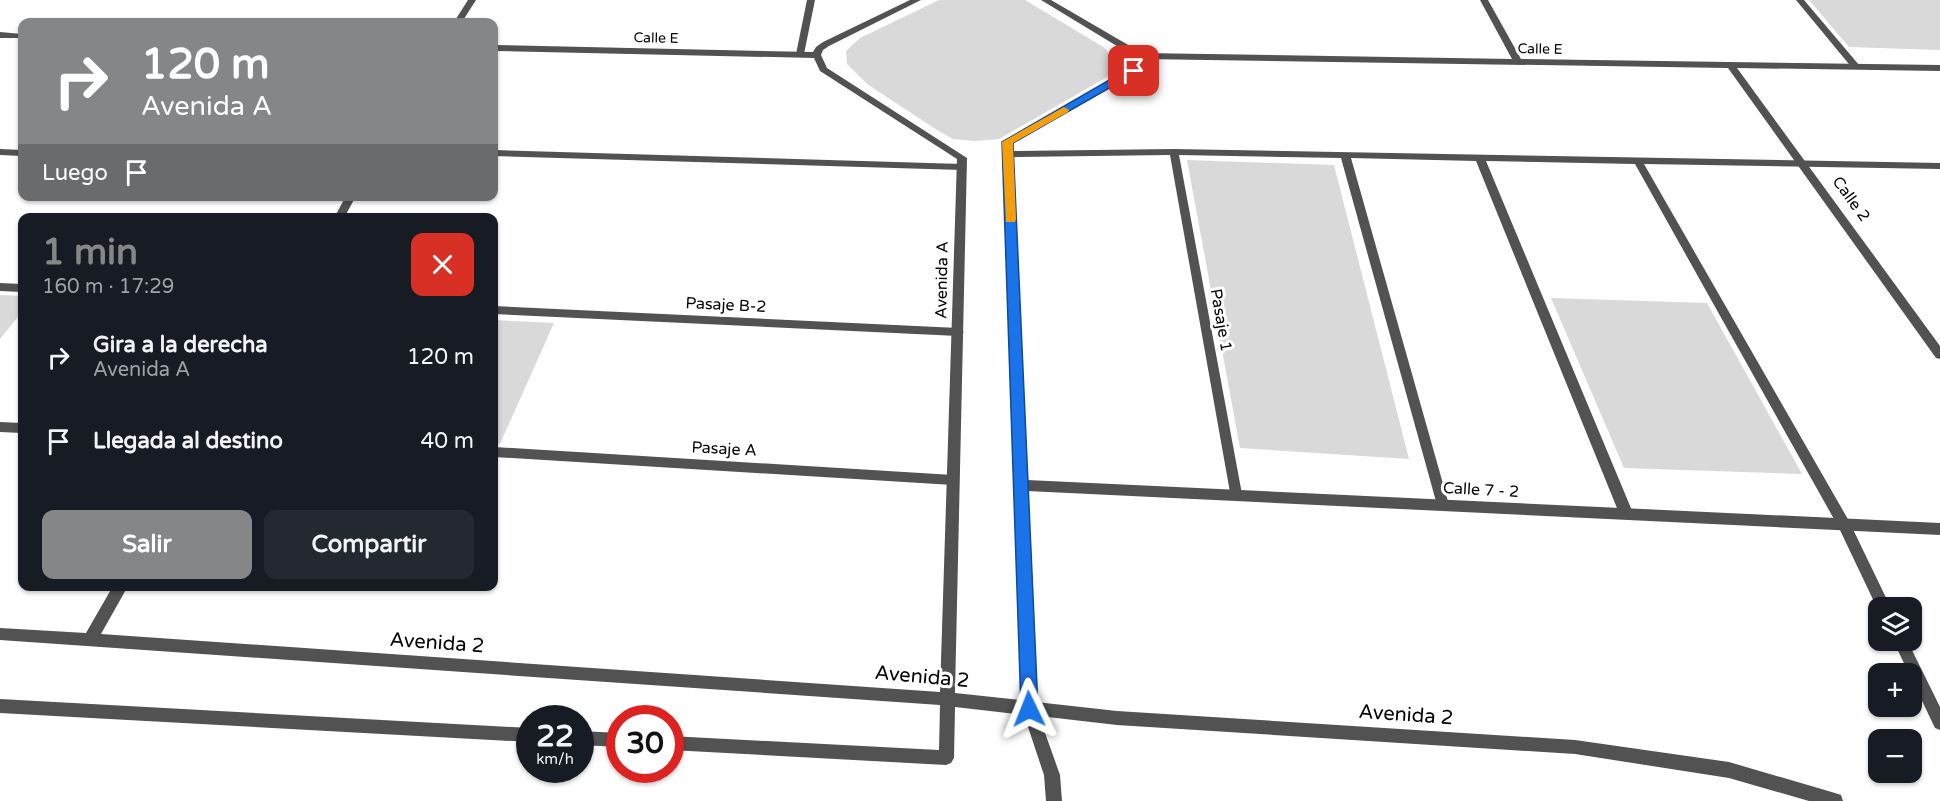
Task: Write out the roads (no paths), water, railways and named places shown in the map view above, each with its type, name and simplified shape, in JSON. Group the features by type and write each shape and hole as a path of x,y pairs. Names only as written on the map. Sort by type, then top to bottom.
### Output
{"street":[{"path":"461,18 472,0"},
{"path":"800,54 811,0"},
{"path":"498,153 962,167 962,158 823,69 817,55 819,49 826,44 917,0"},
{"path":"1045,0 1140,56 1134,71 1008,142 1029,709 1052,775 1054,801"},
{"path":"1484,0 1518,62"},
{"path":"1800,0 1856,67"},
{"path":"0,35 18,36"},
{"name":"Calle E","path":"498,48 817,55"},
{"name":"Calle E","path":"1140,56 1940,68"},
{"name":"Calle 2","path":"1731,65 1940,355"},
{"path":"0,152 18,153"},
{"path":"1008,154 1174,153 1940,166"},
{"name":"Pasaje 1","path":"1174,153 1236,494"},
{"path":"1345,156 1443,505"},
{"path":"1480,158 1626,513"},
{"path":"1638,161 1844,525 1879,597"},
{"name":"Avenida A","path":"684,744 946,758 962,167"},
{"path":"0,287 18,288"},
{"name":"Pasaje B-2","path":"498,310 958,332"},
{"path":"0,427 18,428"},
{"name":"Pasaje A","path":"498,452 953,480"},
{"name":"Calle 7 - 2","path":"1020,486 1236,494 1940,530"},
{"path":"90,640 118,591"},
{"name":"Avenida 2","path":"0,634 948,699 1117,718 1575,747 1729,770 1835,801"},
{"path":"1905,651 1940,723"},
{"path":"0,706 516,734"}]}
